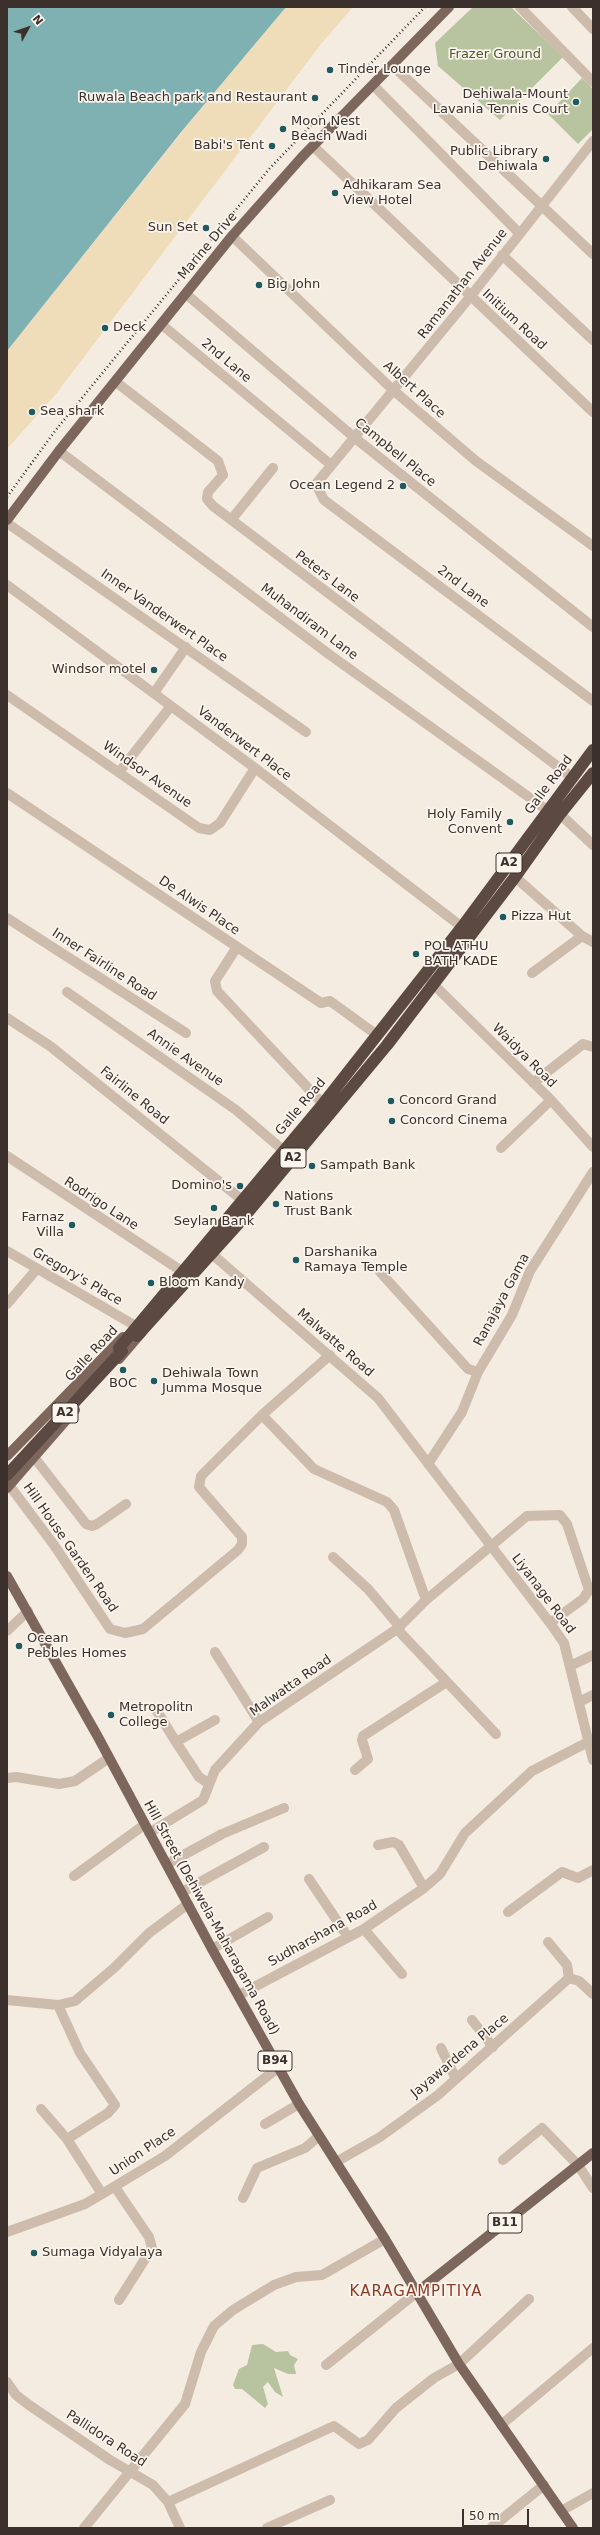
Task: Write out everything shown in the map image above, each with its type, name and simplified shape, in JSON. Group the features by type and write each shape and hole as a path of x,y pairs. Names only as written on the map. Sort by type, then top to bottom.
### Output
{"highway":[{"name":"Galle Road","path":"8,1483 120,1350 241,1199 323,1104 462,927 547,810 593,750"},
{"name":"Galle Road","path":"141,1323 212,1254 382,1051 434,985 560,814 593,773"},
{"name":"Galle Road","path":"7,1463 120,1350"}],"main road":[{"name":"Marine Drive","path":"7,520 59,451 232,236 302,157 314,147 449,7"},
{"path":"7,1456 141,1323"},
{"path":"8,1483 37,1454 141,1323"},
{"path":"26,1437 25,1442 37,1454"},
{"name":"Hill Street (Dehiwela-Maharagama Road)","path":"7,1576 28,1611 109,1758 146,1829 167,1864 212,1949 299,2104 384,2239 459,2364 573,2528"},
{"name":"B11","path":"416,2293 593,2153"}],"street":[{"path":"520,7 593,82"},
{"path":"572,7 593,29"},
{"path":"392,65 593,254"},
{"path":"373,85 519,233"},
{"name":"Ramanathan Avenue","path":"320,493 316,484 330,464 355,438 470,297 519,233 592,145"},
{"name":"Initium Road","path":"314,147 470,297 593,412"},
{"name":"Albert Place","path":"232,236 393,390 476,461 593,546"},
{"path":"502,256 593,340"},
{"name":"Campbell Place","path":"186,294 355,438 593,627"},
{"name":"2nd Lane","path":"161,324 330,464"},
{"name":"Peters Lane","path":"116,382 218,461 223,475 208,492 207,498 213,506 573,778"},
{"name":"Muhandiram Lane","path":"59,451 330,654 547,810"},
{"path":"231,520 273,468"},
{"name":"2nd Lane","path":"320,493 324,500 593,701"},
{"name":"Inner Vanderwert Place","path":"7,523 306,732"},
{"name":"Vanderwert Place","path":"7,585 255,768 462,927"},
{"path":"154,693 186,647"},
{"name":"Windsor Avenue","path":"7,695 120,771 199,828 210,830 220,823 255,768"},
{"path":"120,771 171,706"},
{"name":"De Alwis Place","path":"7,793 321,1003 330,1001 377,1035"},
{"path":"560,814 593,846"},
{"path":"515,877 582,936 593,942"},
{"name":"Inner Fairline Road","path":"7,918 186,1033"},
{"path":"532,973 582,936"},
{"path":"237,947 215,981 217,990 323,1104"},
{"name":"Waidya Road","path":"424,975 550,1100 593,1147"},
{"name":"Annie Avenue","path":"67,992 236,1110 283,1150"},
{"name":"Fairline Road","path":"7,1018 50,1046 241,1199"},
{"path":"533,1083 584,1044 593,1047"},
{"path":"501,1148 550,1100"},
{"name":"Rodrigo Lane","path":"7,1156 182,1272"},
{"name":"Ranajaya Gama","path":"428,1464 462,1412 478,1372 512,1315 530,1271 593,1172"},
{"name":"Gregory's Place","path":"7,1250 36,1270 141,1323"},
{"name":"Malwatte Road","path":"212,1254 378,1398 428,1464"},
{"path":"7,1304 36,1270"},
{"path":"380,1272 468,1369 478,1372"},
{"path":"330,1355 262,1415 314,1469 387,1502 394,1510 426,1600"},
{"name":"Hill House Garden Road","path":"8,1483 54,1545 110,1628 125,1633 143,1629 238,1550 242,1544 242,1537 199,1487 201,1476 262,1415"},
{"path":"37,1454 86,1524 92,1526 97,1524 126,1504"},
{"name":"Liyanage Road","path":"428,1464 564,1642 590,1741 593,1760"},
{"name":"Malwatta Road","path":"74,1876 146,1829 203,1800 208,1783 215,1770 259,1722 398,1628 426,1600 527,1516 560,1515 567,1524 589,1590 587,1594 550,1623"},
{"path":"333,1557 368,1590 445,1683 496,1734"},
{"path":"7,1631 28,1611"},
{"path":"215,1652 259,1722"},
{"path":"570,1666 593,1655"},
{"path":"355,1770 368,1759 362,1740 363,1736 445,1683"},
{"path":"579,1702 593,1695"},
{"path":"155,1708 199,1777 208,1783"},
{"path":"176,1742 215,1720"},
{"name":"Sudharshana Road","path":"239,1995 364,1929 424,1888 440,1874 465,1833 532,1771 590,1741"},
{"path":"7,1778 16,1777 59,1784 75,1781 109,1758"},
{"path":"167,1864 222,1834 284,1808"},
{"path":"378,1845 393,1842 400,1845 424,1888"},
{"path":"182,1892 264,1847"},
{"path":"508,1912 562,1872 578,1878 593,1870"},
{"path":"309,1880 348,1937"},
{"path":"7,2000 58,2005 75,2001 114,1968 149,1933 188,1904"},
{"path":"212,1949 268,1917"},
{"path":"364,1929 402,1974"},
{"path":"548,1942 567,1965 569,1978 579,1981 593,1994"},
{"name":"Jayawardena Place","path":"336,2162 380,2137 438,2095 569,1978"},
{"path":"58,2005 80,2053 115,2105 108,2113 67,2138"},
{"path":"472,2020 493,2047"},
{"path":"441,2048 456,2079"},
{"name":"Union Place","path":"7,2232 71,2210 102,2194 164,2156 279,2067"},
{"path":"265,2124 299,2104"},
{"path":"41,2109 67,2138 102,2194"},
{"path":"503,2160 542,2128 578,2165 593,2188"},
{"path":"243,2198 257,2168 305,2148 320,2136"},
{"path":"115,2186 150,2237 152,2248 119,2300"},
{"path":"84,2528 129,2470 185,2404 202,2352 214,2326 233,2310 274,2285 296,2277 322,2275 384,2239"},
{"path":"326,2365 416,2293"},
{"path":"168,2502 334,2426 359,2444 368,2440 396,2408 434,2378 459,2364 529,2299"},
{"path":"501,2425 593,2348"},
{"name":"Pallidora Road","path":"7,2382 16,2394 29,2405 153,2485 168,2502 180,2528"},
{"path":"491,2528 544,2485"},
{"path":"562,2511 593,2493"},
{"path":"267,2528 330,2500"}],"green space":[{"name":"Frazer Ground","path":"473,7 511,7 563,57 500,120 438,66 435,43"},
{"name":"Dehiwala-Mount Lavania Tennis Court","path":"582,78 593,89 593,129 578,144 548,114"},
{"path":"263,2344 276,2352 288,2351 290,2355 298,2359 294,2365 296,2374 288,2374 274,2368 283,2397 275,2392 268,2382 263,2387 268,2404 265,2408 242,2389 235,2389 233,2385 239,2369 247,2365 252,2345"}],"sand":[{"path":"286,7 353,7 321,44 56,394 7,449 7,351 190,122"}],"water":[{"path":"7,7 286,7 182,131 7,351"}],"railway":[{"path":"7,497 55,431 270,168 425,7"}],"place":[{"name":"Tinder Lounge","path":"330,70"},
{"name":"Ruwala Beach park and Restaurant","path":"315,98"},
{"name":"Dehiwala-Mount Lavania Tennis Court","path":"576,102"},
{"name":"Moon Nest Beach Wadi","path":"283,129"},
{"name":"Babi's Tent","path":"272,146"},
{"name":"Public Library Dehiwala","path":"546,159"},
{"name":"Adhikaram Sea View Hotel","path":"335,193"},
{"name":"Sun Set","path":"206,228"},
{"name":"Big John","path":"259,285"},
{"name":"Deck","path":"105,328"},
{"name":"Sea shark","path":"32,412"},
{"name":"Ocean Legend 2","path":"403,486"},
{"name":"Windsor motel","path":"154,670"},
{"name":"Holy Family Convent","path":"510,822"},
{"name":"Pizza Hut","path":"503,917"},
{"name":"POL ATHU BATH KADE","path":"416,954"},
{"name":"Concord Grand","path":"391,1101"},
{"name":"Concord Cinema","path":"392,1121"},
{"name":"Sampath Bank","path":"312,1166"},
{"name":"Domino's","path":"240,1186"},
{"name":"Nations Trust Bank","path":"276,1204"},
{"name":"Seylan Bank","path":"214,1208"},
{"name":"Farnaz Villa","path":"72,1225"},
{"name":"Darshanika Ramaya Temple","path":"296,1260"},
{"name":"Bloom Kandy","path":"151,1283"},
{"name":"BOC","path":"123,1370"},
{"name":"Dehiwala Town Jumma Mosque","path":"154,1381"},
{"name":"Ocean Pebbles Homes","path":"19,1646"},
{"name":"Metropolitn College","path":"111,1715"},
{"name":"Sumaga Vidyalaya","path":"34,2253"}],"district":[{"name":"KARAGAMPITIYA","path":"416,2292"}]}
